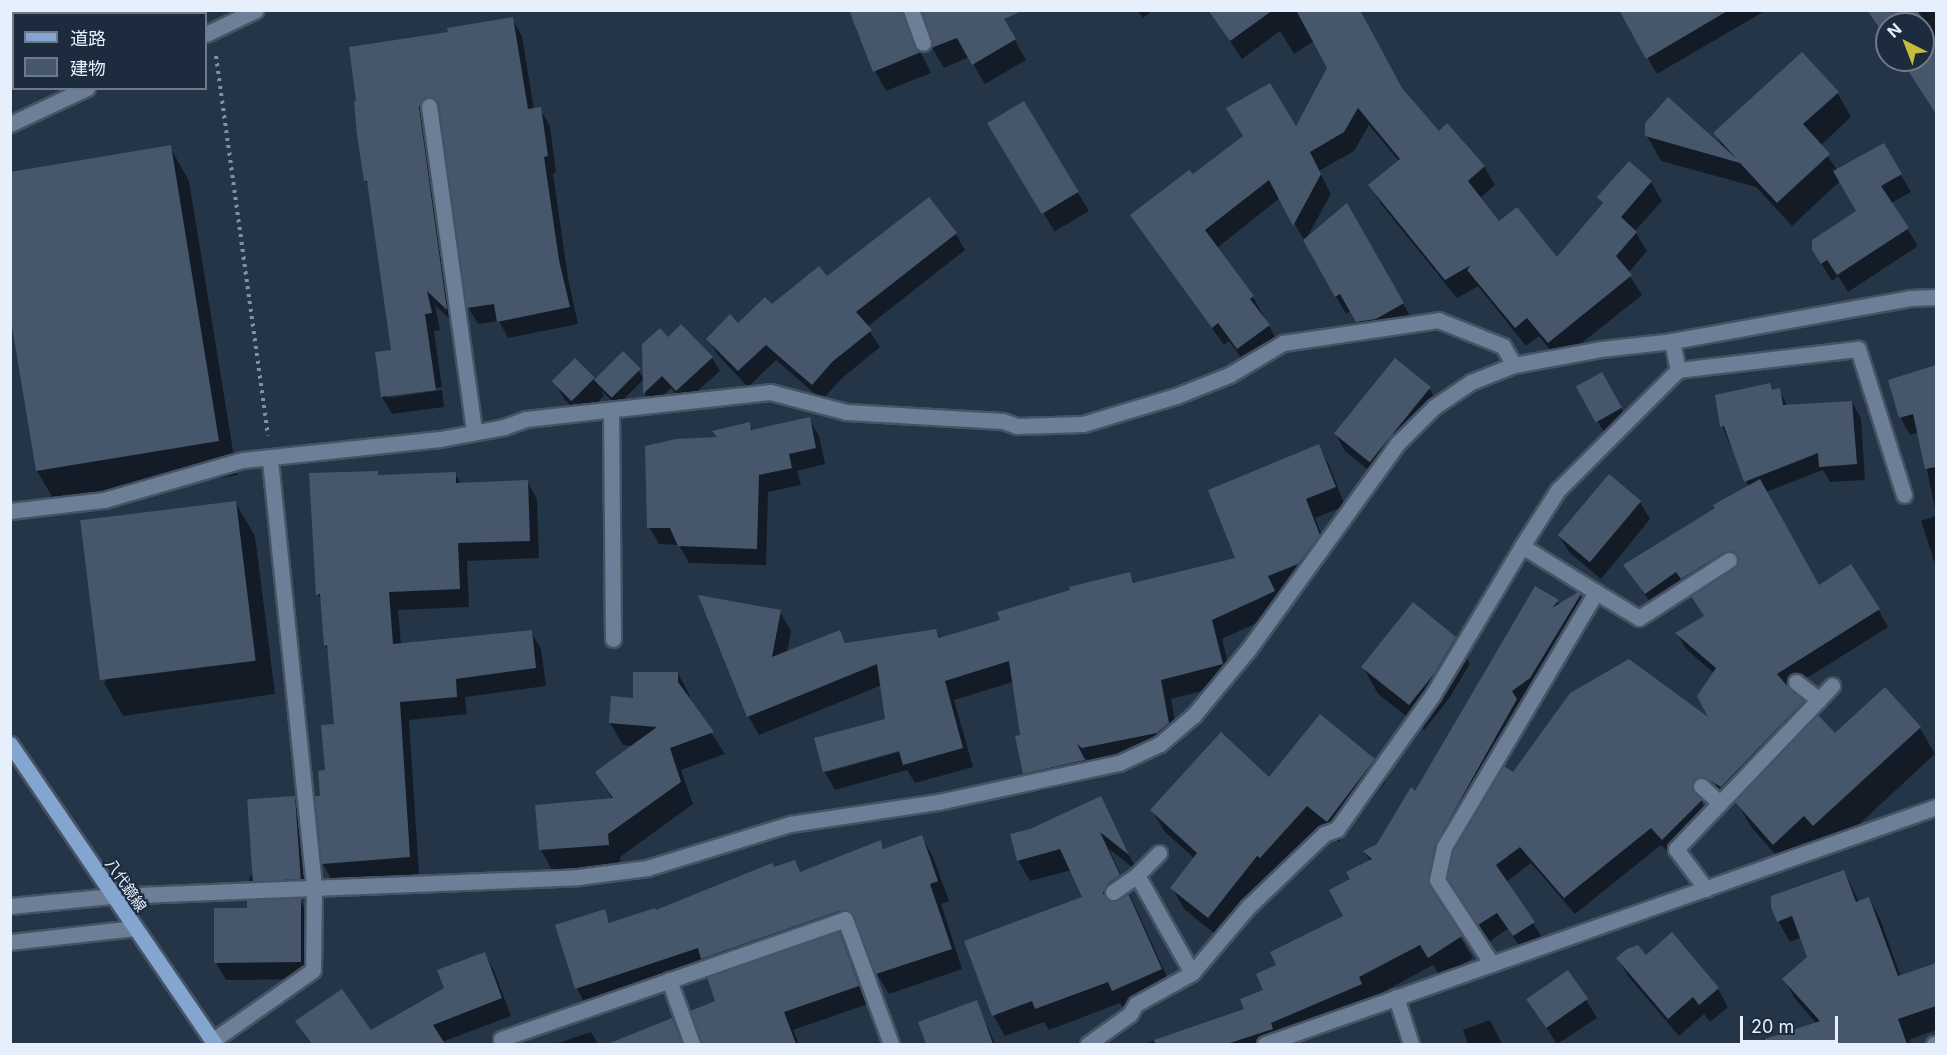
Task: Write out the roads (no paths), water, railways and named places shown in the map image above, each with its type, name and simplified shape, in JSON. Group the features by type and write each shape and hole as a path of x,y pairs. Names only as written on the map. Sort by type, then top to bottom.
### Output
{"main road":[{"name":"八代鏡線","path":"10,744 213,1043"}],"street":[{"path":"207,34 256,10"},
{"path":"911,10 923,43"},
{"path":"10,124 83,90"},
{"path":"429,106 474,431"},
{"path":"10,906 112,896 578,877 647,868 790,824 938,802 1119,763 1160,744 1194,715 1248,650 1398,443 1443,400 1471,382 1514,365 1601,349 1672,341 1910,298 1936,297"},
{"path":"10,512 105,500 243,460 440,439 504,427 526,419 611,412 770,392 846,412 1003,421 1017,426 1083,424 1176,396 1229,375 1283,343 1438,320 1503,346 1514,365"},
{"path":"1672,341 1678,370"},
{"path":"1088,1044 1130,1014 1136,1004 1192,973 1248,907 1324,834 1337,829 1432,696 1558,490 1678,370 1858,349 1904,495"},
{"path":"611,412 613,639"},
{"path":"213,1043 313,970 314,886 270,457"},
{"path":"1522,546 1639,618 1729,560"},
{"path":"1492,963 1437,880 1444,847 1596,592"},
{"path":"1797,682 1819,700"},
{"path":"1706,889 1676,849 1832,686"},
{"path":"1701,786 1720,802"},
{"path":"1265,1044 1936,807"},
{"path":"1113,892 1137,875 1159,853"},
{"path":"1137,875 1192,973"},
{"path":"503,1044 501,1039 844,919 891,1044"},
{"path":"10,942 134,928"},
{"path":"669,980 692,1044"},
{"path":"1396,997 1411,1044"}]}
